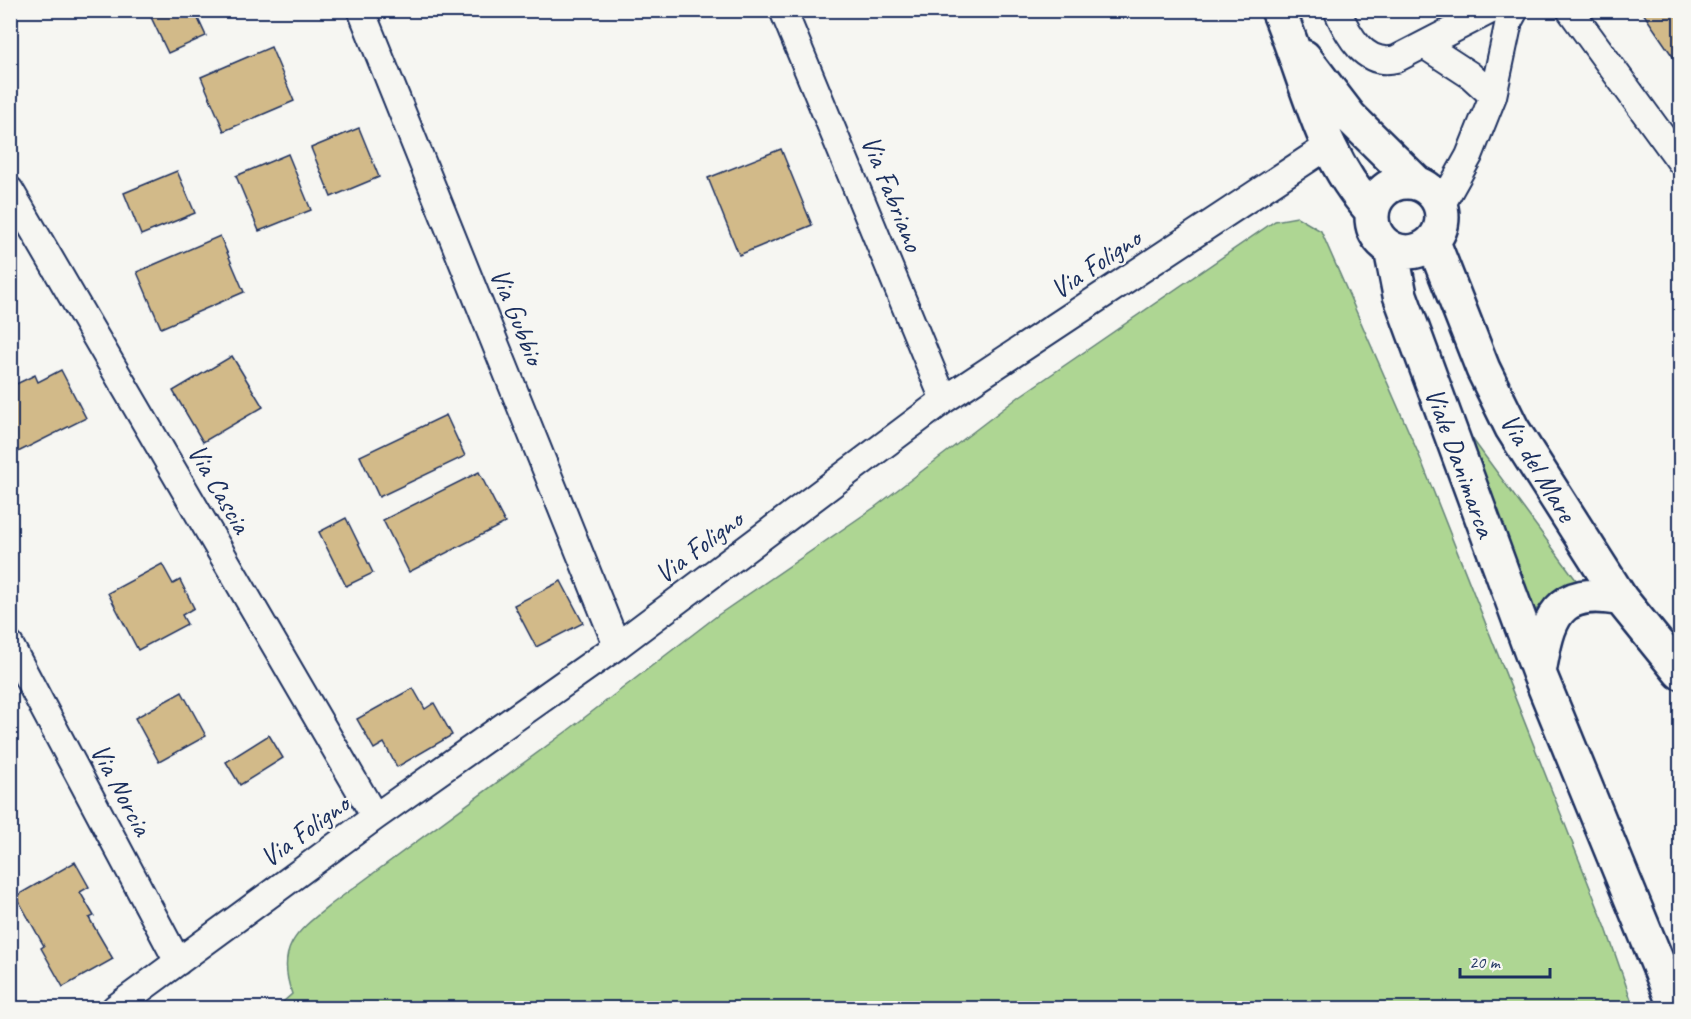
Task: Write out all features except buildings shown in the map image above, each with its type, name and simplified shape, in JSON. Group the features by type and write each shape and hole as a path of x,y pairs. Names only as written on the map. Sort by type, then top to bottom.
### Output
{"main road":[{"path":"1285,25 1305,89 1328,146 1352,189 1372,211"},
{"path":"1285,25 1350,117 1416,183"},
{"path":"1404,182 1427,187 1441,207 1440,231 1433,242 1413,253 1391,249 1375,233 1372,211 1376,200 1388,187 1404,182"},
{"name":"Via del Mare","path":"1433,242 1483,369 1512,428 1621,599 1680,672"},
{"name":"Viale Danimarca","path":"1391,249 1400,295 1539,673 1676,1008"},
{"path":"1539,673 1552,621 1568,602 1579,597 1593,595 1621,599"}],"street":[{"name":"Via Gubbio","path":"361,10 618,646"},
{"name":"Via Fabriano","path":"783,10 944,400"},
{"path":"1337,10 1347,34 1371,58 1385,62 1424,45 1491,10"},
{"path":"1441,207 1469,156 1493,96 1509,21 1515,10"},
{"path":"1570,10 1680,161"},
{"path":"1424,45 1470,75 1493,96"},
{"name":"Via Foligno","path":"116,1008 375,817 618,646 944,400 1328,146"},
{"name":"Via Cascia","path":"10,190 375,817"},
{"name":"Via Norcia","path":"10,645 178,962"}],"green space":[{"path":"1297,217 1321,231 1419,455 1606,928 1634,1008 286,1008 283,1002 292,994 287,977 288,951 300,931 333,903 567,731 718,615 875,507 1020,396 1275,221"},
{"path":"1457,418 1579,584 1552,594 1535,611"}]}
